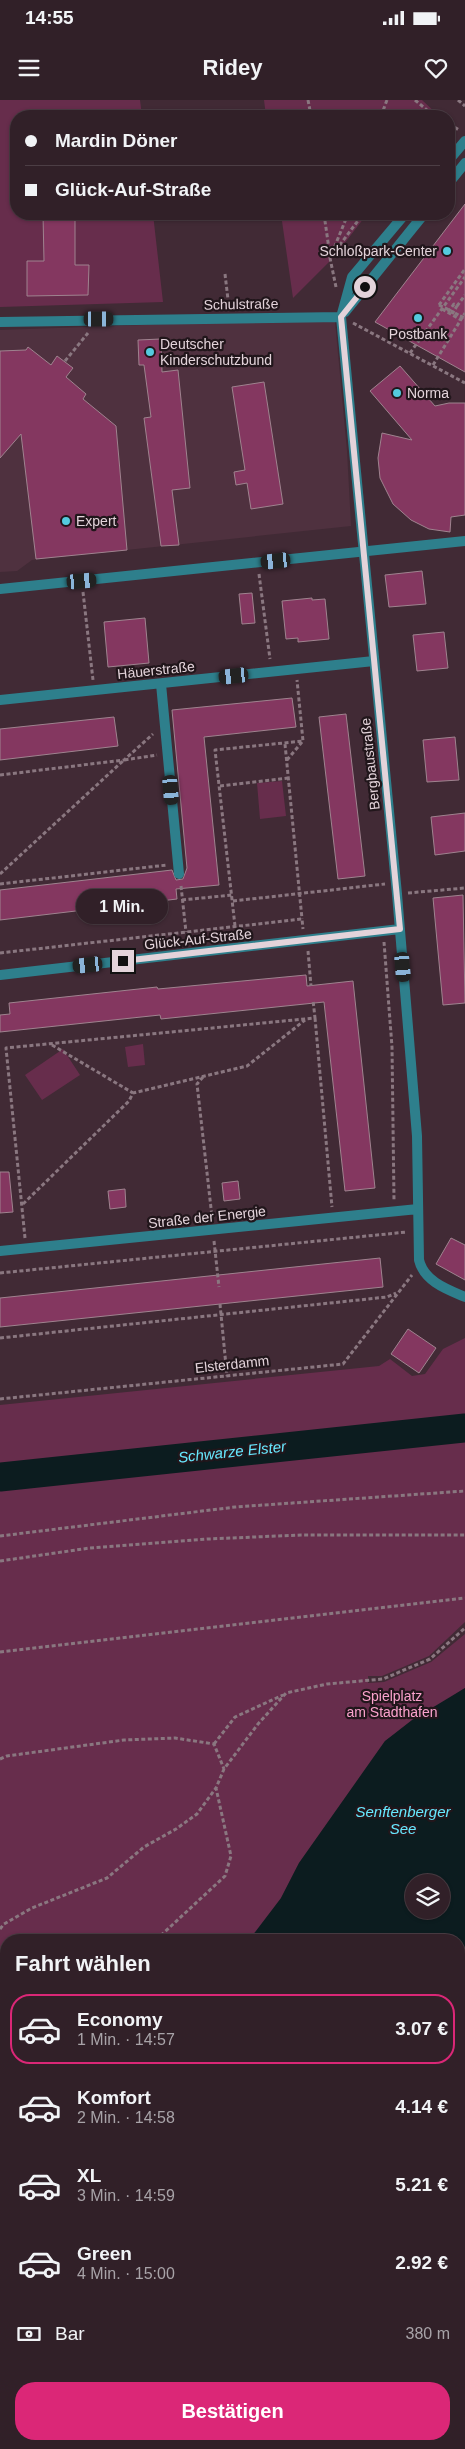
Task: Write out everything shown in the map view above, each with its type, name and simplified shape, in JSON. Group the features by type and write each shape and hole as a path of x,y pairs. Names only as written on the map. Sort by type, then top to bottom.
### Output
{"street":[{"path":"455,153 465,141"},
{"path":"455,175 465,162"},
{"path":"341,317 352,277 399,220"},
{"path":"341,317 419,220"},
{"name":"Schulstraße","path":"0,322 99,319 341,317"},
{"name":"Bergbaustraße","path":"341,317 400,929 417,1136 418,1231 421,1268"},
{"path":"0,589 465,541"},
{"name":"Häuerstraße","path":"0,700 374,661"},
{"path":"161,684 178,869"},
{"name":"Glück-Auf-Straße","path":"0,974 400,929"},
{"name":"Straße der Energie","path":"0,1251 418,1209"},
{"path":"421,1268 428,1277 465,1297"}],"path":[{"path":"415,100 427,110"},
{"path":"458,100 465,106"},
{"path":"325,220 336,291"},
{"path":"330,258 346,220"},
{"path":"330,258 358,220"},
{"path":"451,313 439,305 465,269"},
{"path":"225,274 230,318"},
{"path":"410,353 465,276"},
{"path":"451,313 465,295"},
{"path":"442,309 463,319"},
{"path":"433,366 465,313"},
{"path":"341,317 465,383"},
{"path":"65,362 99,319"},
{"path":"258,563 271,672"},
{"path":"82,581 94,690"},
{"path":"287,760 303,741 296,670"},
{"path":"0,874 165,723"},
{"path":"235,926 216,750 303,741"},
{"path":"285,744 302,919 312,986"},
{"path":"0,775 168,754"},
{"path":"220,786 288,778"},
{"path":"0,884 178,869"},
{"path":"232,901 395,883"},
{"path":"180,885 186,932"},
{"path":"397,894 465,888"},
{"path":"182,900 232,895"},
{"path":"0,953 302,919"},
{"path":"383,931 392,1047 395,1211"},
{"path":"313,1000 333,1218"},
{"path":"26,1248 6,1048 315,1018"},
{"path":"51,1044 133,1093 248,1066 306,1019"},
{"path":"203,1076 198,1084 218,1288"},
{"path":"23,1204 129,1102 133,1093"},
{"path":"0,1273 418,1231"},
{"name":"Elsterdamm","path":"0,1399 343,1364 410,1277 421,1268"},
{"path":"0,1338 222,1316 387,1297 398,1293"},
{"path":"220,1304 227,1376"},
{"path":"0,1536 235,1507 465,1491"},
{"path":"0,1560 90,1548 208,1539 301,1535 465,1535"},
{"path":"0,1652 465,1598"},
{"path":"214,1744 235,1717 286,1693 327,1684 383,1679 430,1659 465,1628"},
{"path":"0,1929 4,1924 32,1908 107,1878 144,1847 176,1829 197,1814 216,1788 224,1769 258,1724 286,1693"},
{"path":"0,1759 124,1740 175,1738 214,1744"},
{"path":"214,1744 224,1769"},
{"path":"162,1934 225,1876 231,1856 216,1788"}],"shaded area":[{"path":"335,321 347,451 351,526 32,560 17,571 0,572 0,330 202,323"}],"green space":[{"path":"0,100 140,100 141,110 10,110 10,220 154,220 163,302 0,307"},
{"path":"264,100 422,100 433,110 265,110"},
{"path":"282,220 362,220 334,257 293,298"},
{"path":"282,781 286,816 260,819 257,783"},
{"path":"143,1044 145,1065 128,1067 125,1047"},
{"path":"63,1049 80,1075 42,1100 25,1075"},
{"name":"Spielplatz am Stadthafen","path":"465,1338 465,1622 429,1656 382,1676 368,1676 368,1683 384,1682 431,1662 465,1634 465,1688 385,1741 299,1863 281,1898 300,1934 0,1934 0,1405 379,1366 390,1359 412,1376 425,1374 443,1349"}],"water":[{"name":"Senftenberger See","path":"465,1688 465,1934 254,1934 281,1898 299,1863 385,1741 412,1720"}],"building":[{"name":"Schloßpark-Center","path":"465,204 465,372 375,322 453,220 455,220 455,217"},
{"path":"43,220 75,220 75,265 89,265 88,295 27,296 27,261 44,261"},
{"path":"161,339 162,372 178,370 190,488 172,490 179,545 161,546 144,418 151,417 144,365 139,365 138,340"},
{"path":"28,347 51,365 57,356 73,368 66,377 86,394 83,399 116,426 127,550 36,559 21,434 0,458 0,351 26,350"},
{"path":"400,366 435,406 449,403 465,403 465,515 451,517 450,532 429,529 411,520 393,504 380,478 378,458 382,433 412,440 370,391"},
{"path":"264,382 283,504 251,509 247,483 236,485 234,472 245,470 232,387"},
{"path":"422,571 426,604 389,607 385,575"},
{"path":"252,593 255,623 242,624 239,594"},
{"path":"312,598 312,600 325,599 329,639 298,642 298,638 286,639 282,601"},
{"path":"145,618 149,663 108,667 104,622"},
{"path":"444,632 448,668 417,671 413,635"},
{"path":"292,698 296,727 204,737 219,885 176,889 177,899 0,920 0,890 172,870 176,880 183,879 187,868 172,710"},
{"path":"346,714 365,876 338,879 319,717"},
{"path":"114,717 118,746 0,760 0,729"},
{"path":"455,737 459,780 427,782 423,740"},
{"path":"465,813 465,851 435,855 431,817"},
{"path":"463,895 465,1003 443,1005 433,898"},
{"path":"306,975 307,986 353,981 375,1188 345,1191 324,1002 161,1019 160,1015 0,1032 0,1015 10,1014 9,1003 157,987 158,989"},
{"path":"0,1172 9,1172 13,1212 0,1213"},
{"path":"238,1181 240,1199 224,1201 222,1183"},
{"path":"125,1189 126,1207 110,1209 108,1191"},
{"path":"451,1238 465,1245 465,1280 436,1264"},
{"path":"380,1258 383,1287 0,1327 0,1298"},
{"path":"408,1329 436,1348 419,1373 391,1354"}],"waterway":[{"name":"Schwarze Elster","path":"0,1477 465,1428"}],"place":[{"name":"Schloßpark-Center","path":"447,251"},
{"name":"Postbank","path":"418,318"},
{"name":"Deutscher Kinderschutzbund","path":"150,352"},
{"name":"Norma","path":"397,393"},
{"name":"Expert","path":"66,521"}],"route":[{"path":"123,961 400,929 341,317 365,287"}]}
